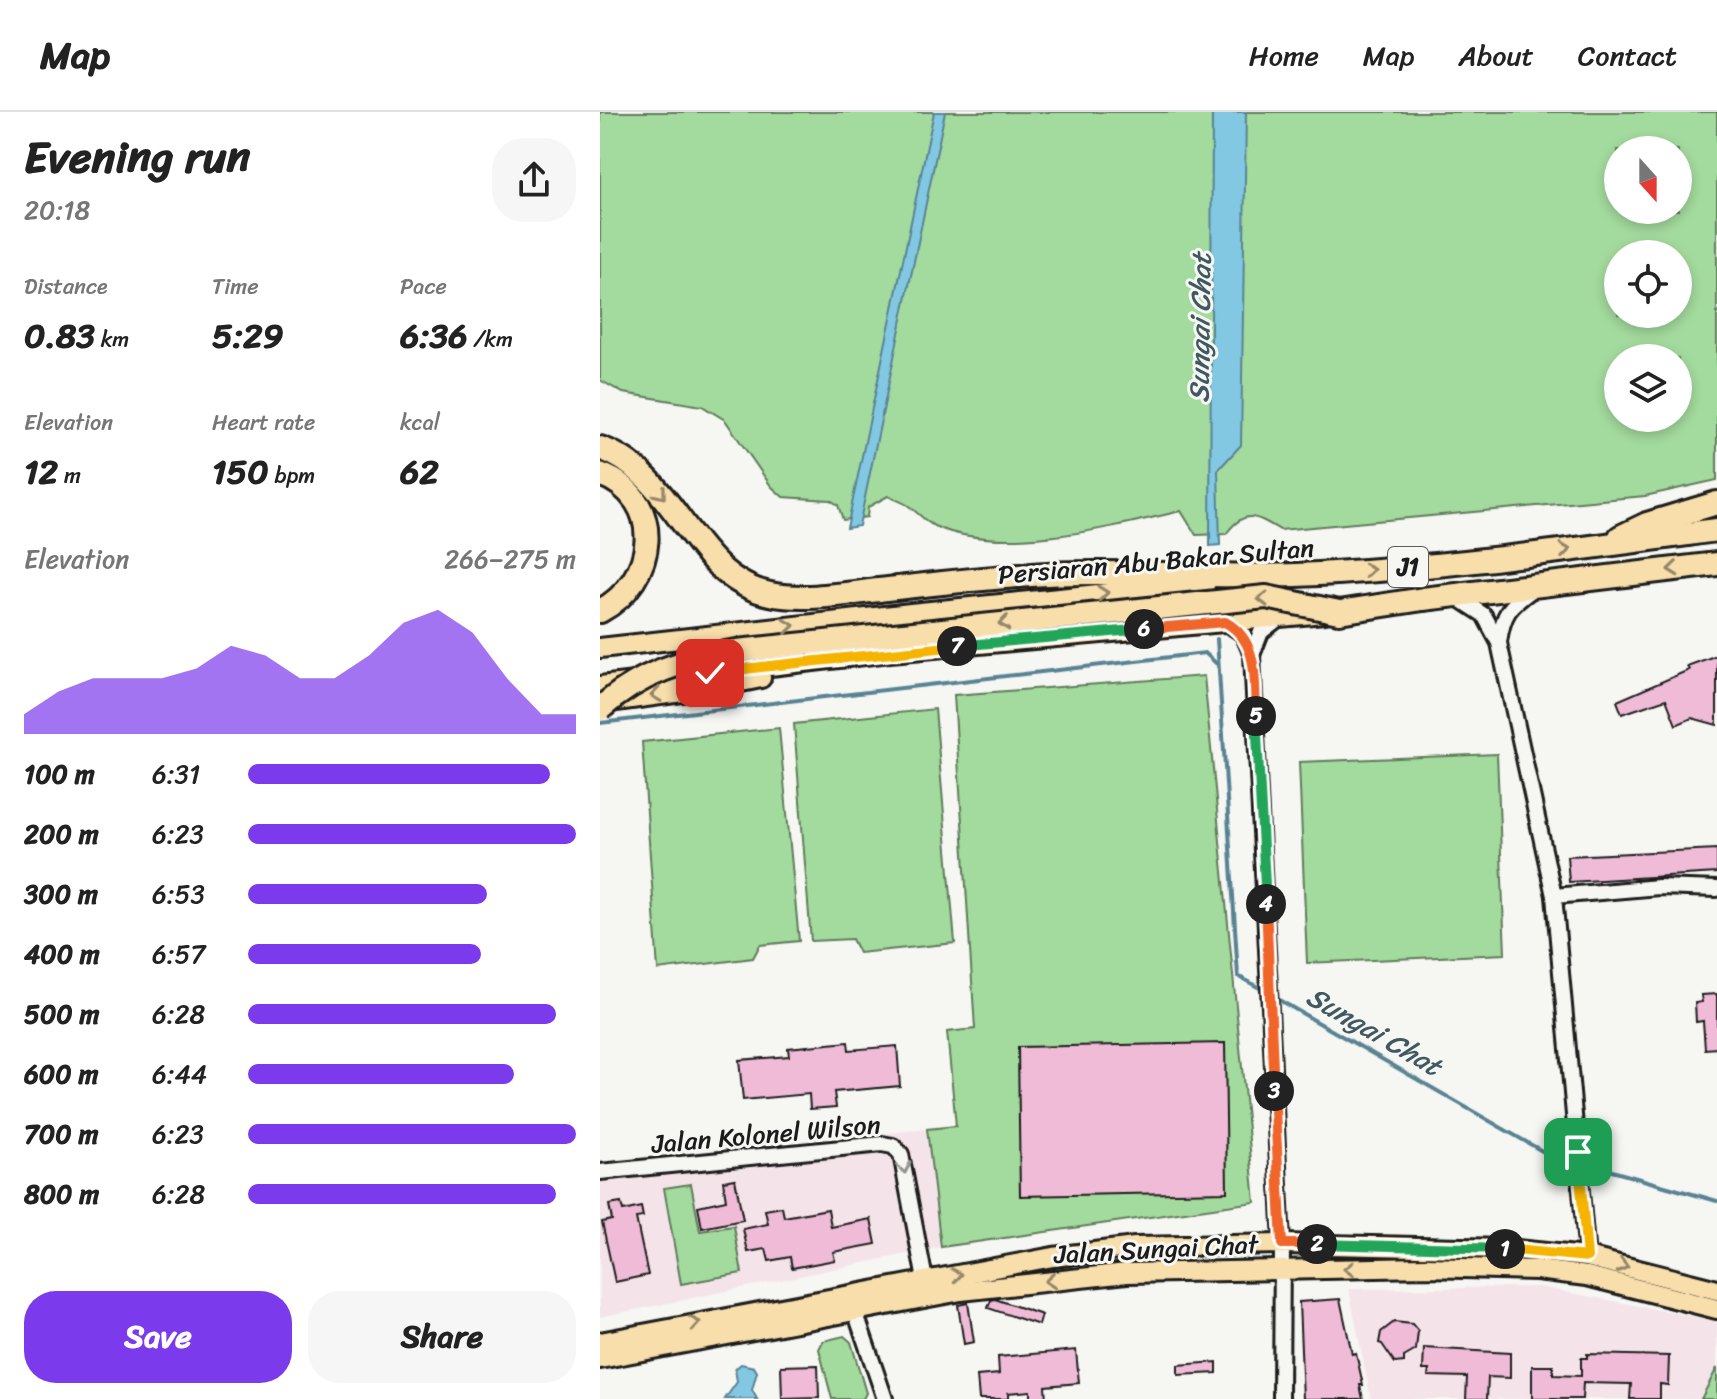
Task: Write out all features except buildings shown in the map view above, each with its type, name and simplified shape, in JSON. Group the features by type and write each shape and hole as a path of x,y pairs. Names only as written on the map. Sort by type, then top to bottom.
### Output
{"highway":[{"path":"600,448 623,457 641,471 657,487 716,564 732,579 771,595 854,593 1045,574 1291,575"},
{"path":"600,474 626,489 638,504 648,539 646,556 627,590 600,611"},
{"path":"1605,545 1647,524 1717,503"},
{"name":"Persiaran Abu Bakar Sultan","path":"1291,575 1476,562 1717,530"},
{"name":"J1","path":"1339,612 1540,584 1717,564"},
{"path":"600,709 615,695 668,666 700,656 737,651 1266,597 1339,612"}],"main road":[{"name":"Persiaran Abu Bakar Sultan","path":"600,648 1291,575"},
{"name":"J1","path":"600,686 890,652 1339,612"},
{"path":"600,703 712,688 890,652"},
{"name":"Jalan Sungai Chat","path":"606,1339 1053,1257 1135,1247 1282,1244 1507,1249 1587,1257 1717,1290"},
{"name":"Jalan Sungai Chat","path":"600,1359 1013,1284 1127,1273 1440,1267 1537,1270 1587,1276 1717,1309"}],"street":[{"path":"1499,643 1505,615 1516,601 1540,584"},
{"path":"1454,595 1484,615 1499,643 1554,896 1587,1257"},
{"path":"1252,655 1261,632 1282,617"},
{"path":"1225,622 1243,634 1252,655 1283,1269 1281,1399"},
{"path":"1554,896 1659,887 1717,889"},
{"name":"Jalan Kolonel Wilson","path":"600,1172 882,1144 893,1146 901,1154 925,1280"},
{"path":"855,1311 885,1399"}],"shaded area":[{"path":"927,1129 941,1247 600,1317 600,1162"},
{"path":"1540,1287 1717,1321 1717,1399 1371,1399 1349,1289"}],"green space":[{"path":"600,112 1717,112 1717,480 1645,496 1280,530 1251,517 1239,520 1226,534 1196,535 1181,511 1057,536 992,539 961,535 934,526 908,505 888,496 868,507 867,517 843,520 838,505 830,500 783,497 771,486 725,420 702,406 623,393 600,380"},
{"path":"1204,676 1255,1202 941,1247 927,1129 956,1126 947,1032 975,1029 954,695"},
{"path":"935,709 955,943 859,953 852,939 811,941 794,724"},
{"path":"779,728 799,941 760,945 753,958 658,970 642,742"},
{"path":"1497,754 1505,954 1307,963 1299,762"},
{"path":"691,1184 700,1231 734,1226 742,1273 681,1284 664,1188"},
{"path":"844,1336 851,1342 866,1393 863,1399 832,1399 819,1349 823,1341"},
{"path":"1717,1368 1717,1399 1701,1399"}],"water":[{"path":"934,112 945,112 859,526 847,528"},
{"path":"1212,112 1246,112 1241,445 1218,470 1220,545 1210,546"},
{"path":"741,1364 754,1367 757,1372 752,1390 757,1399 725,1399 737,1382 735,1369"}],"waterway":[{"name":"Sungai Chat","path":"1217,639 1238,976 1265,991"},
{"path":"600,723 1205,653 1218,665"},
{"name":"Sungai Chat","path":"1272,996 1542,1151 1717,1201"}],"route":[{"path":"710,673 890,652 1225,622 1236,628 1243,634 1252,655 1282,1244 1507,1249 1587,1257 1578,1152"}]}
